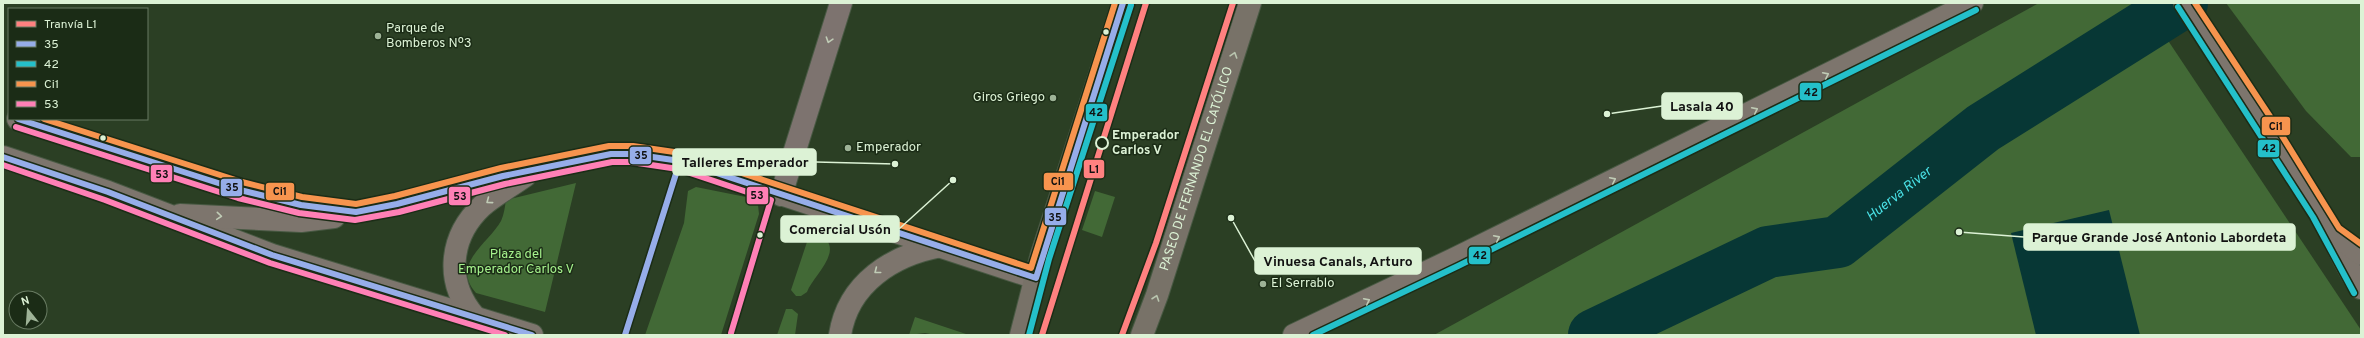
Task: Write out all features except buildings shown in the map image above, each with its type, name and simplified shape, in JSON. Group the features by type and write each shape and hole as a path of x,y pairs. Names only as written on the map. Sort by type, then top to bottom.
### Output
{"main road":[{"path":"1021,335 1036,278 1124,3"},
{"name":"PASEO DE FERNANDO EL CATÓLICO","path":"1142,335 1157,295 1250,3"},
{"path":"1294,335 1454,259 1972,3"},
{"path":"2185,3 2264,122 2333,233 2348,268 2361,288"},
{"path":"21,120 240,190 301,205 356,212"},
{"path":"166,215 201,214 301,221 324,219 415,200 503,176 590,158 632,154 680,161 1036,278"},
{"path":"3,157 108,192 272,255 532,335"},
{"path":"474,316 464,305 454,278 455,251 459,237 468,222 482,206 532,170"},
{"path":"2333,233 2361,254"},
{"path":"840,335 853,299 871,277 897,259 922,250 941,246"}],"street":[{"path":"781,195 841,3"}],"green space":[{"path":"2039,3 2143,3 2361,330 2361,335 1434,335"},
{"path":"2226,3 2361,3 2361,157 2351,157 2306,111"},
{"name":"Plaza del Emperador Carlos V","path":"576,183 545,312 476,293 469,282 467,273 469,263 474,254 501,221 506,200"},
{"path":"696,187 751,198 758,205 759,214 721,335 645,335 684,223 688,191"},
{"path":"1095,191 1115,197 1102,237 1082,230"},
{"path":"813,237 828,242 830,248 827,261 807,292 801,296 796,296 791,290 808,239"},
{"path":"786,309 792,309 798,314 795,335 777,335"},
{"path":"915,317 969,335 935,335 925,333 909,335"}],"water":[{"path":"2109,210 2140,335 2036,335 2011,233"}],"waterway":[{"name":"Huerva River","path":"1594,335 1768,252 1838,242 1983,128 2182,3"}],"tram line":[{"name":"L1","path":"1042,335 1146,3"},
{"name":"L1","path":"1122,335 1156,243 1233,3"}],"transit line":[{"name":"Ci1","path":"47,120 242,182 302,197 356,204 395,196 501,168 609,146 633,146 681,153 1031,268 1115,3"},
{"name":"35","path":"21,120 240,190 301,205 356,212 397,204 503,176 611,154 632,154 680,161 1036,278 1123,3"},
{"name":"Ci1","path":"2195,3 2271,118 2339,228 2361,244"},
{"name":"42","path":"1029,335 1049,259 1131,5"},
{"name":"42","path":"2178,7 2313,217 2354,293"},
{"name":"42","path":"1313,335 1458,266 1976,10"},
{"name":"53","path":"16,127 238,198 299,213 355,220 399,212 505,184 612,162 631,162 678,169 771,200 731,333"},
{"name":"35","path":"3,157 108,192 272,255 532,335"},
{"name":"35","path":"625,335 680,161"},
{"name":"53","path":"3,165 105,200 270,263 505,335"}],"place":[{"name":"Parque de Bomberos Nº3","path":"378,36"},
{"name":"Giros Griego","path":"1053,98"},
{"name":"Lasala 40","path":"1607,114"},
{"name":"Emperador Carlos V","path":"1102,143"},
{"name":"Emperador","path":"848,148"},
{"name":"Talleres Emperador","path":"895,164"},
{"name":"Comercial Usón","path":"953,180"},
{"name":"Vinuesa Canals, Arturo","path":"1231,218"},
{"name":"Parque Grande José Antonio Labordeta","path":"1959,232"},
{"name":"El Serrablo","path":"1263,284"}]}
